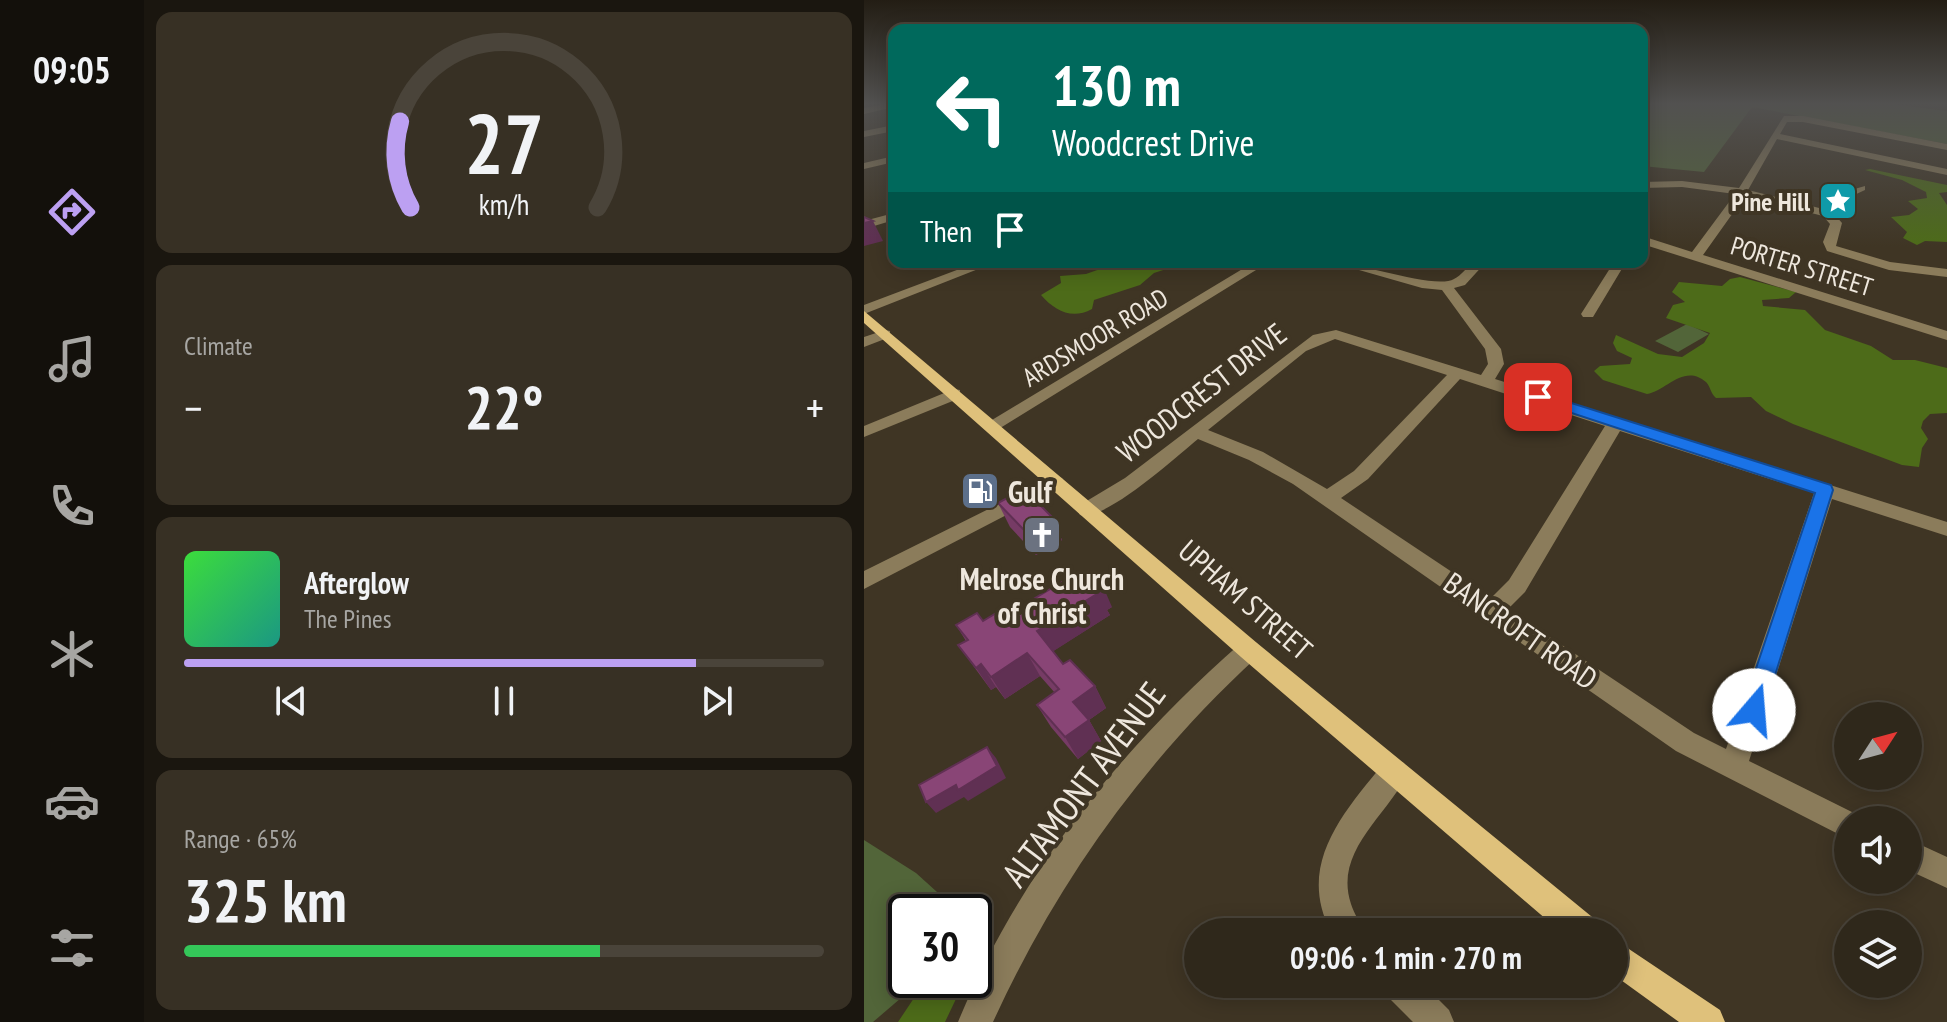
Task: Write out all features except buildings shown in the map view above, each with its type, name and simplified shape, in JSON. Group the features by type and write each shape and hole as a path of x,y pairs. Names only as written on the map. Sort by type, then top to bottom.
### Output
{"main road":[{"name":"UPHAM STREET","path":"864,313 1249,650 1569,918"},
{"path":"1628,965 1708,1022"}],"street":[{"path":"1695,257 1741,193 1765,152"},
{"path":"1849,152 1947,172"},
{"path":"864,166 888,160"},
{"path":"1648,185 1741,193 1800,204 1827,214 1836,222 1829,242 1835,250 1898,268 1947,273"},
{"path":"1827,214 1838,211 1848,194 1861,188"},
{"path":"864,225 888,220"},
{"name":"PORTER STREET","path":"1648,242 1947,336"},
{"path":"864,313 962,268"},
{"name":"ARDSMOOR ROAD","path":"991,426 1253,268"},
{"path":"1360,268 1421,284 1446,286 1460,282 1474,268"},
{"path":"1588,314 1616,268"},
{"path":"1446,286 1493,349 1496,364 1486,380"},
{"path":"864,342 885,334"},
{"name":"WOODCREST DRIVE","path":"1087,510 1126,487 1301,348 1330,334 1352,337 1947,529"},
{"path":"1328,498 1361,475 1459,371"},
{"path":"864,432 954,394"},
{"path":"1492,611 1517,586 1616,422"},
{"name":"BANCROFT ROAD","path":"1197,432 1266,460 1328,498 1644,715 1733,768 1834,818"},
{"path":"864,581 1055,482"},
{"path":"1733,768 1825,490"},
{"name":"ALTAMONT AVENUE","path":"975,1022 1010,947 1090,825 1170,725 1249,650"},
{"path":"1342,918 1334,898 1337,855 1348,832 1394,772"},
{"path":"1922,861 1947,873"},
{"path":"1413,998 1437,1022"}],"green space":[{"path":"1648,152 1719,152 1704,172 1648,167"},
{"path":"1865,170 1947,185 1947,192 1939,193 1947,205 1947,242 1925,241 1917,245 1903,238 1907,232 1891,217 1909,215 1918,209 1908,201 1927,198 1926,192 1902,180"},
{"path":"1103,268 1169,268 1154,273 1140,285 1094,300 1092,309 1078,314 1064,312 1041,295 1061,283 1060,276 1086,274"},
{"path":"1740,277 1796,292 1789,298 1762,300 1763,306 1805,310 1825,330 1871,346 1893,360 1915,360 1947,368 1947,413 1930,414 1923,421 1921,428 1928,439 1922,448 1919,467 1902,465 1793,424 1766,411 1751,397 1716,398 1706,382 1698,377 1683,377 1647,394 1603,380 1594,371 1600,366 1630,364 1632,358 1617,351 1613,343 1616,335 1658,354 1682,357 1704,343 1710,333 1666,318 1673,305 1685,302 1672,292 1679,282 1722,286 1730,279"},
{"path":"1687,324 1709,334 1678,352 1655,341"},
{"path":"864,840 916,873 939,894 888,894 888,998 901,998 873,1022 864,1022"},
{"path":"914,998 956,998 945,1022 898,1022"}],"place":[{"name":"Pine Hill","path":"1838,201"},
{"name":"Gulf","path":"980,491"},
{"name":"Melrose Church of Christ","path":"1042,535"}],"route":[{"path":"1538,397 1825,490 1754,710"}]}
